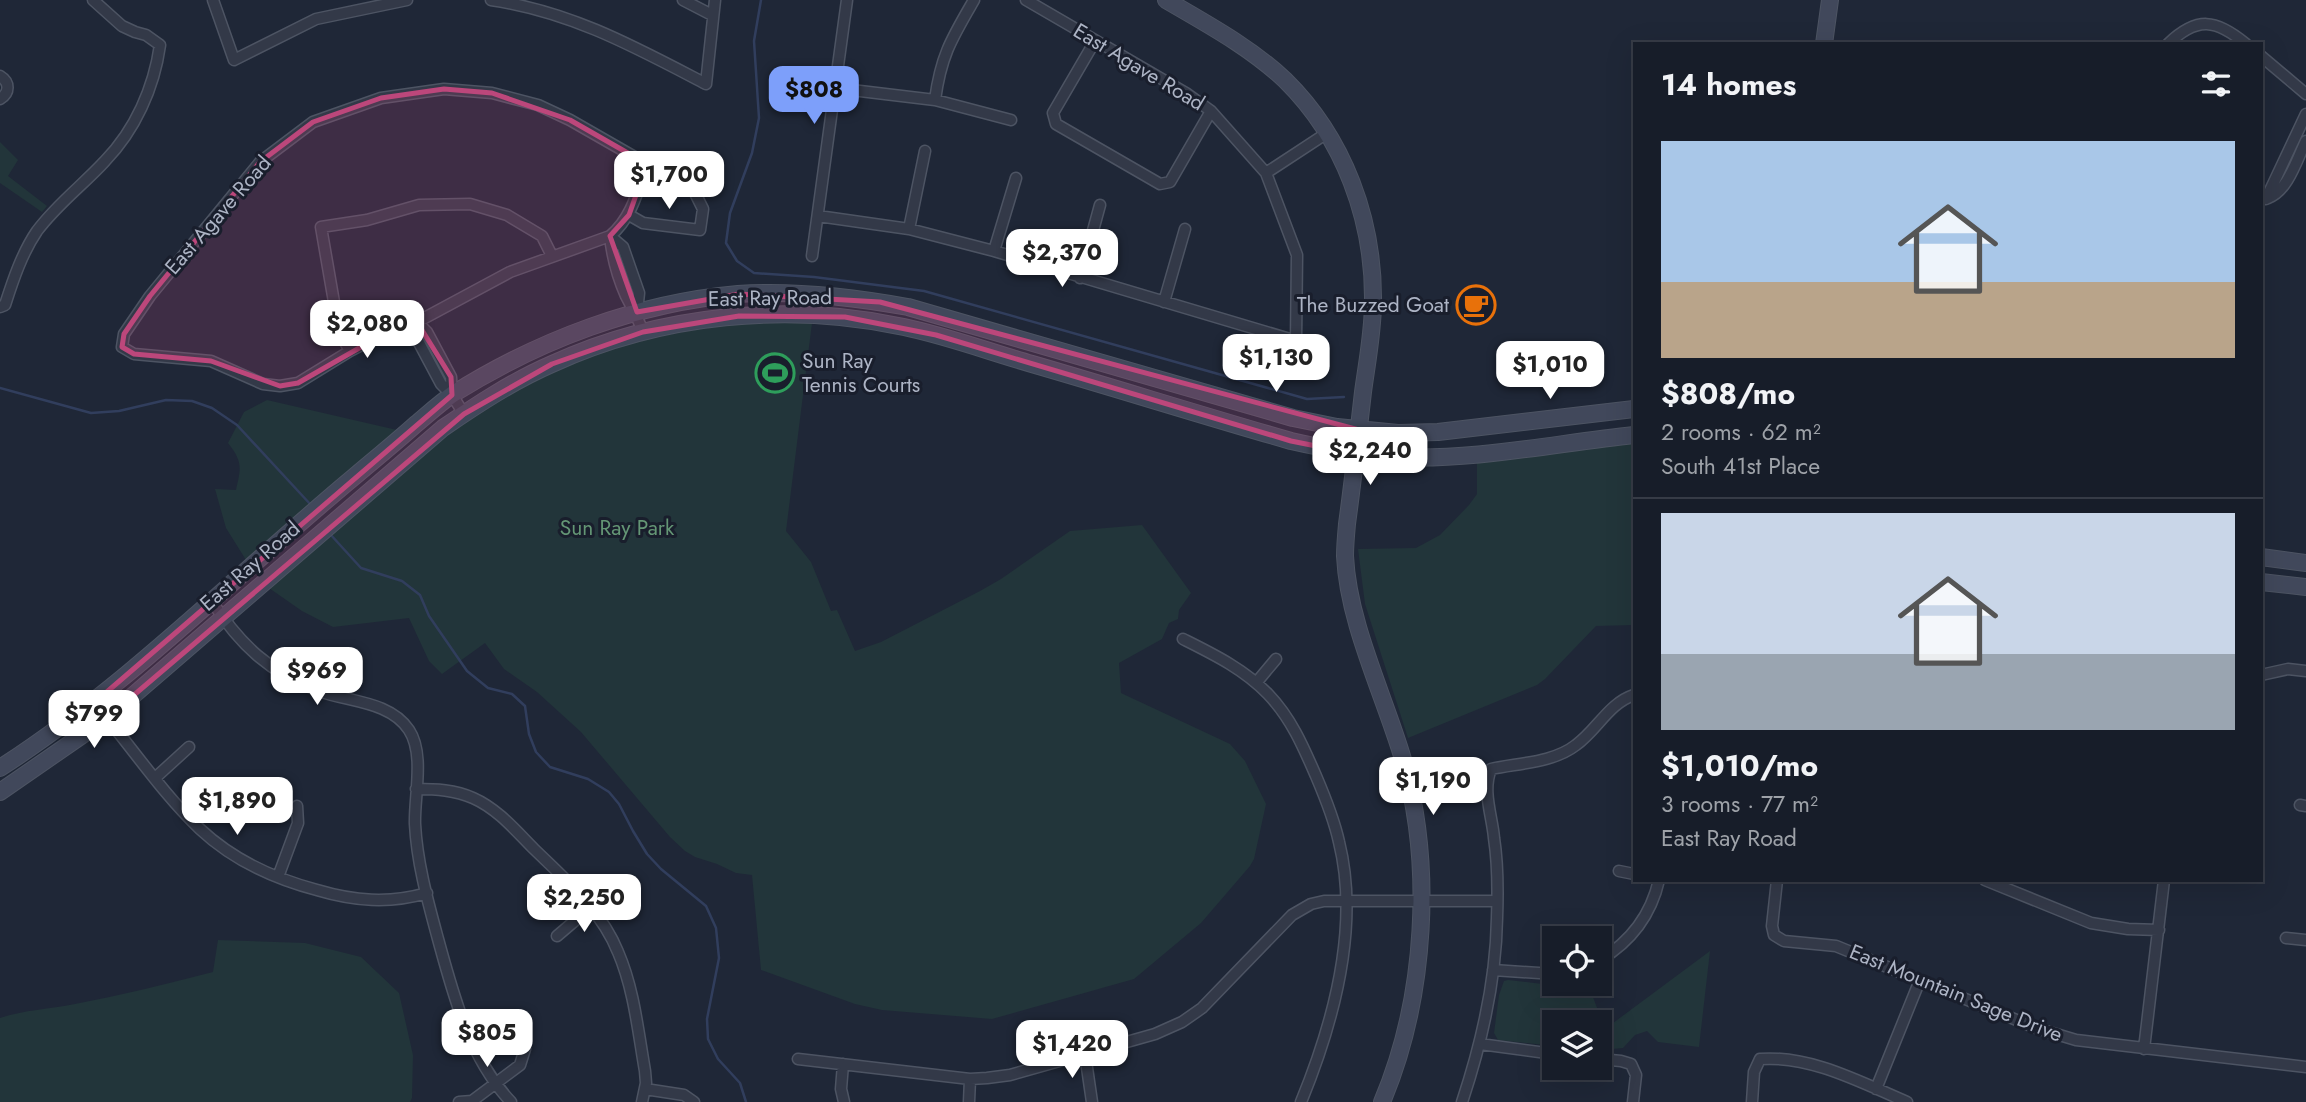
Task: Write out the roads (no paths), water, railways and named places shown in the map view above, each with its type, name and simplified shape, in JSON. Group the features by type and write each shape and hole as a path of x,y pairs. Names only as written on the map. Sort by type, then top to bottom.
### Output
{"main road":[{"path":"1166,0 1236,41 1259,58 1295,92 1327,133 1356,194 1369,243 1373,305 1345,555 1353,608 1402,758 1413,806 1420,855 1422,901 1412,997 1400,1047 1382,1102"},
{"path":"1824,42 1830,0"},
{"name":"East Ray Road","path":"0,768 94,703 323,502 452,395 542,346 591,326 695,300 738,294 847,297 908,307 1293,418 1397,457 1441,457 1633,435"},
{"name":"East Ray Road","path":"0,793 107,718 423,445 464,414 504,388 552,364 599,345 643,332 701,320 739,316 845,317 915,330 1290,441 1357,442 1398,433 1438,432 1633,409"},
{"path":"1120,390 1126,370"},
{"path":"2263,557 2306,563"},
{"path":"2263,582 2306,587"}],"street":[{"path":"3,306 36,233 55,208 105,161 124,139 147,96 160,45 146,35 122,26 93,0"},
{"path":"213,0 234,60 316,19 407,0"},
{"path":"491,0 549,12 614,36 706,84 715,0"},
{"path":"549,12 552,0"},
{"path":"683,0 712,15"},
{"path":"812,256 847,0"},
{"path":"935,100 938,74 947,46 974,0"},
{"name":"East Agave Road","path":"1026,0 1186,93 1211,111 1266,173 1297,255 1296,341"},
{"path":"2170,42 2188,27 2206,23 2225,28 2243,42"},
{"path":"1096,41 1053,113 1056,124 1160,184 1170,182 1211,111"},
{"path":"2263,58 2306,94"},
{"path":"0,76 5,79 8,87 5,96 0,99"},
{"path":"835,88 935,100 1011,120"},
{"name":"East Agave Road","path":"350,351 298,383 280,386 263,384 211,361 134,354 122,347 124,334 150,296 260,162 313,122 381,98 444,89 492,93 538,105 694,191 703,209 700,230 643,223 629,215"},
{"path":"2264,198 2306,114"},
{"path":"1266,173 1327,133"},
{"path":"2264,198 2277,195 2306,141"},
{"path":"909,229 925,151"},
{"path":"552,256 542,236 507,215 470,204 419,205 367,220 321,227 338,331 350,351 389,331 417,322 510,272 610,236 629,215 647,164"},
{"path":"994,251 1016,178"},
{"path":"1080,278 1100,205"},
{"path":"818,216 909,229 994,251 1310,345"},
{"path":"1164,302 1185,229"},
{"path":"610,236 623,247 635,281 639,293 637,313 643,332"},
{"path":"417,322 417,338 441,384 464,414"},
{"path":"211,600 248,649 294,680 320,691 379,708 395,716 410,731 416,743 415,825 427,893 457,1008 471,1041 496,1083 511,1102"},
{"path":"1183,639 1222,659 1256,683 1290,721 1323,793 1340,843 1346,901 1342,959 1318,1058 1301,1102"},
{"path":"1256,683 1276,659"},
{"path":"2263,675 2288,669 2306,671"},
{"path":"1462,1102 1480,1044 1493,970 1497,901 1495,839 1486,780 1491,769 1550,757 1574,747 1615,705 1633,696"},
{"path":"94,703 201,830 238,858 278,877 341,897 366,900 404,899 427,893"},
{"path":"155,778 189,747"},
{"path":"416,789 452,792 481,802 503,818 591,907 611,937 629,978 645,1071 642,1102"},
{"path":"278,877 298,823 297,806"},
{"path":"1619,871 1633,874"},
{"path":"1612,951 1628,938 1644,919 1658,882"},
{"name":"East Mountain Sage Drive","path":"1777,882 1772,926 1774,936 1784,941 1836,946 2076,1040 2306,1067"},
{"path":"1990,882 2091,923 2128,929 2159,930"},
{"path":"2144,1049 2164,882"},
{"path":"798,1059 971,1079 1010,1075 1155,1034 1182,1022 1219,993 1302,908 1324,901 1497,901"},
{"path":"557,936 591,907"},
{"path":"2286,938 2306,940"},
{"path":"1493,970 1542,973"},
{"path":"1876,1089 1920,980"},
{"path":"1480,1044 1542,1053"},
{"path":"459,1102 472,1101 520,1065 525,1049"},
{"path":"1085,1054 1092,1102"},
{"path":"1752,1102 1754,1072 1760,1059 1775,1058 1828,1070 1907,1102"},
{"path":"1612,1060 1631,1065 1636,1075 1633,1102"},
{"path":"843,1064 841,1089 844,1102"},
{"path":"969,1102 971,1079"},
{"path":"645,1089 684,1095 694,1102"}],"waterway":[{"path":"761,0 754,41 759,118 752,153 730,213 726,243 737,261 754,273 814,277 924,291 1307,399 1344,397"},
{"path":"0,388 91,413 119,411 166,400 192,401 212,408 237,425 311,505"},
{"path":"330,534 361,568 402,581 420,595 429,616 467,671 488,688 512,694 525,706 529,734 536,752 550,767 588,779 609,792 619,804 647,854 706,906 716,928 719,958 707,1019 708,1039 718,1059 740,1083 746,1102"}],"place":[{"name":"The Buzzed Goat","path":"1476,305"},
{"name":"Sun Ray Tennis Courts","path":"775,373"}],"park label":[{"name":"Sun Ray Park","path":"617,528"}]}
